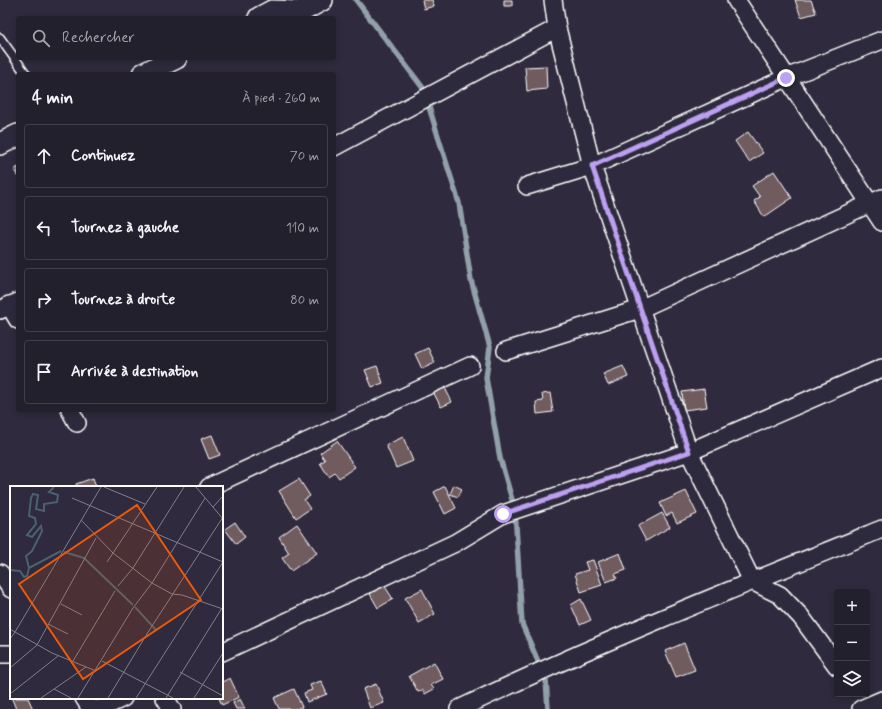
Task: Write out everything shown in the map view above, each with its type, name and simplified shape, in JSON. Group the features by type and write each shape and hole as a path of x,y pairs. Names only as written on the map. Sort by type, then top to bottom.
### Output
{"street":[{"path":"262,16 272,11 300,12 322,0"},
{"path":"554,0 557,28 592,166 689,452 752,581 780,595 801,617 834,662"},
{"path":"736,0 786,78 876,201 882,222"},
{"path":"336,146 557,28"},
{"path":"527,186 592,166 786,78 882,40"},
{"path":"147,72 172,60"},
{"path":"0,144 16,136"},
{"path":"506,351 640,309 876,201"},
{"path":"9,306 16,317"},
{"path":"211,486 470,366"},
{"path":"223,652 455,543 503,514 689,452 882,368"},
{"path":"458,709 518,680 752,581 882,529"},
{"path":"85,699 91,709"},
{"path":"99,709 121,699"},
{"path":"166,699 172,709"},
{"path":"863,705 882,700"}],"lane":[{"path":"0,38 25,72"}],"building":[{"path":"422,0 432,0 434,6 424,9"},
{"path":"504,0 512,0 512,6 504,6"},
{"path":"795,0 811,0 816,13 801,17"},
{"path":"546,66 547,89 527,91 525,67"},
{"path":"748,132 763,153 749,162 735,141"},
{"path":"774,171 792,198 764,217 754,201 760,197 752,186"},
{"path":"428,348 435,363 422,369 415,354"},
{"path":"377,366 383,383 372,387 365,370"},
{"path":"623,366 628,377 608,385 603,374"},
{"path":"441,380 452,402 441,407 430,386"},
{"path":"704,389 707,407 684,410 682,392"},
{"path":"550,393 553,412 537,414 536,402 543,401 542,394"},
{"path":"212,435 220,455 209,459 201,439"},
{"path":"403,437 413,461 396,468 386,445"},
{"path":"337,441 355,467 339,478 335,473 329,477 320,463 325,460 320,453"},
{"path":"93,478 96,486 76,486 76,484"},
{"path":"299,479 310,496 304,500 310,509 296,518 279,491"},
{"path":"454,485 462,489 458,497 450,494"},
{"path":"445,486 456,508 445,514 434,492"},
{"path":"686,491 697,514 677,523 672,513 666,516 660,503"},
{"path":"662,513 670,527 646,541 638,526"},
{"path":"235,522 245,537 236,544 225,529"},
{"path":"297,524 317,553 291,571 282,558 289,553 279,537"},
{"path":"620,553 626,570 615,574 617,578 606,582 598,562"},
{"path":"593,560 602,585 581,592 575,574 588,570 585,562"},
{"path":"384,585 393,599 378,608 370,594"},
{"path":"422,589 435,614 419,623 405,598"},
{"path":"581,599 591,620 580,625 571,605"},
{"path":"684,643 695,670 676,677 665,651"},
{"path":"434,662 443,679 431,685 434,689 425,694 423,690 418,692 409,676"},
{"path":"230,678 239,697 222,705 219,699 223,699 223,682"},
{"path":"321,681 327,694 307,702 304,693 312,690 310,685"},
{"path":"376,684 384,703 370,708 363,689"},
{"path":"294,689 302,707 296,709 279,709 274,698"},
{"path":"12,699 28,699 33,709 16,709"},
{"path":"240,699 245,709 236,709 233,703"}],"waterway":[{"path":"356,0 423,88 459,203 471,280 490,347 486,378 500,458 515,510 522,624 546,680 548,709"}],"route":[{"path":"503,514 689,452 592,166 786,78"}]}
